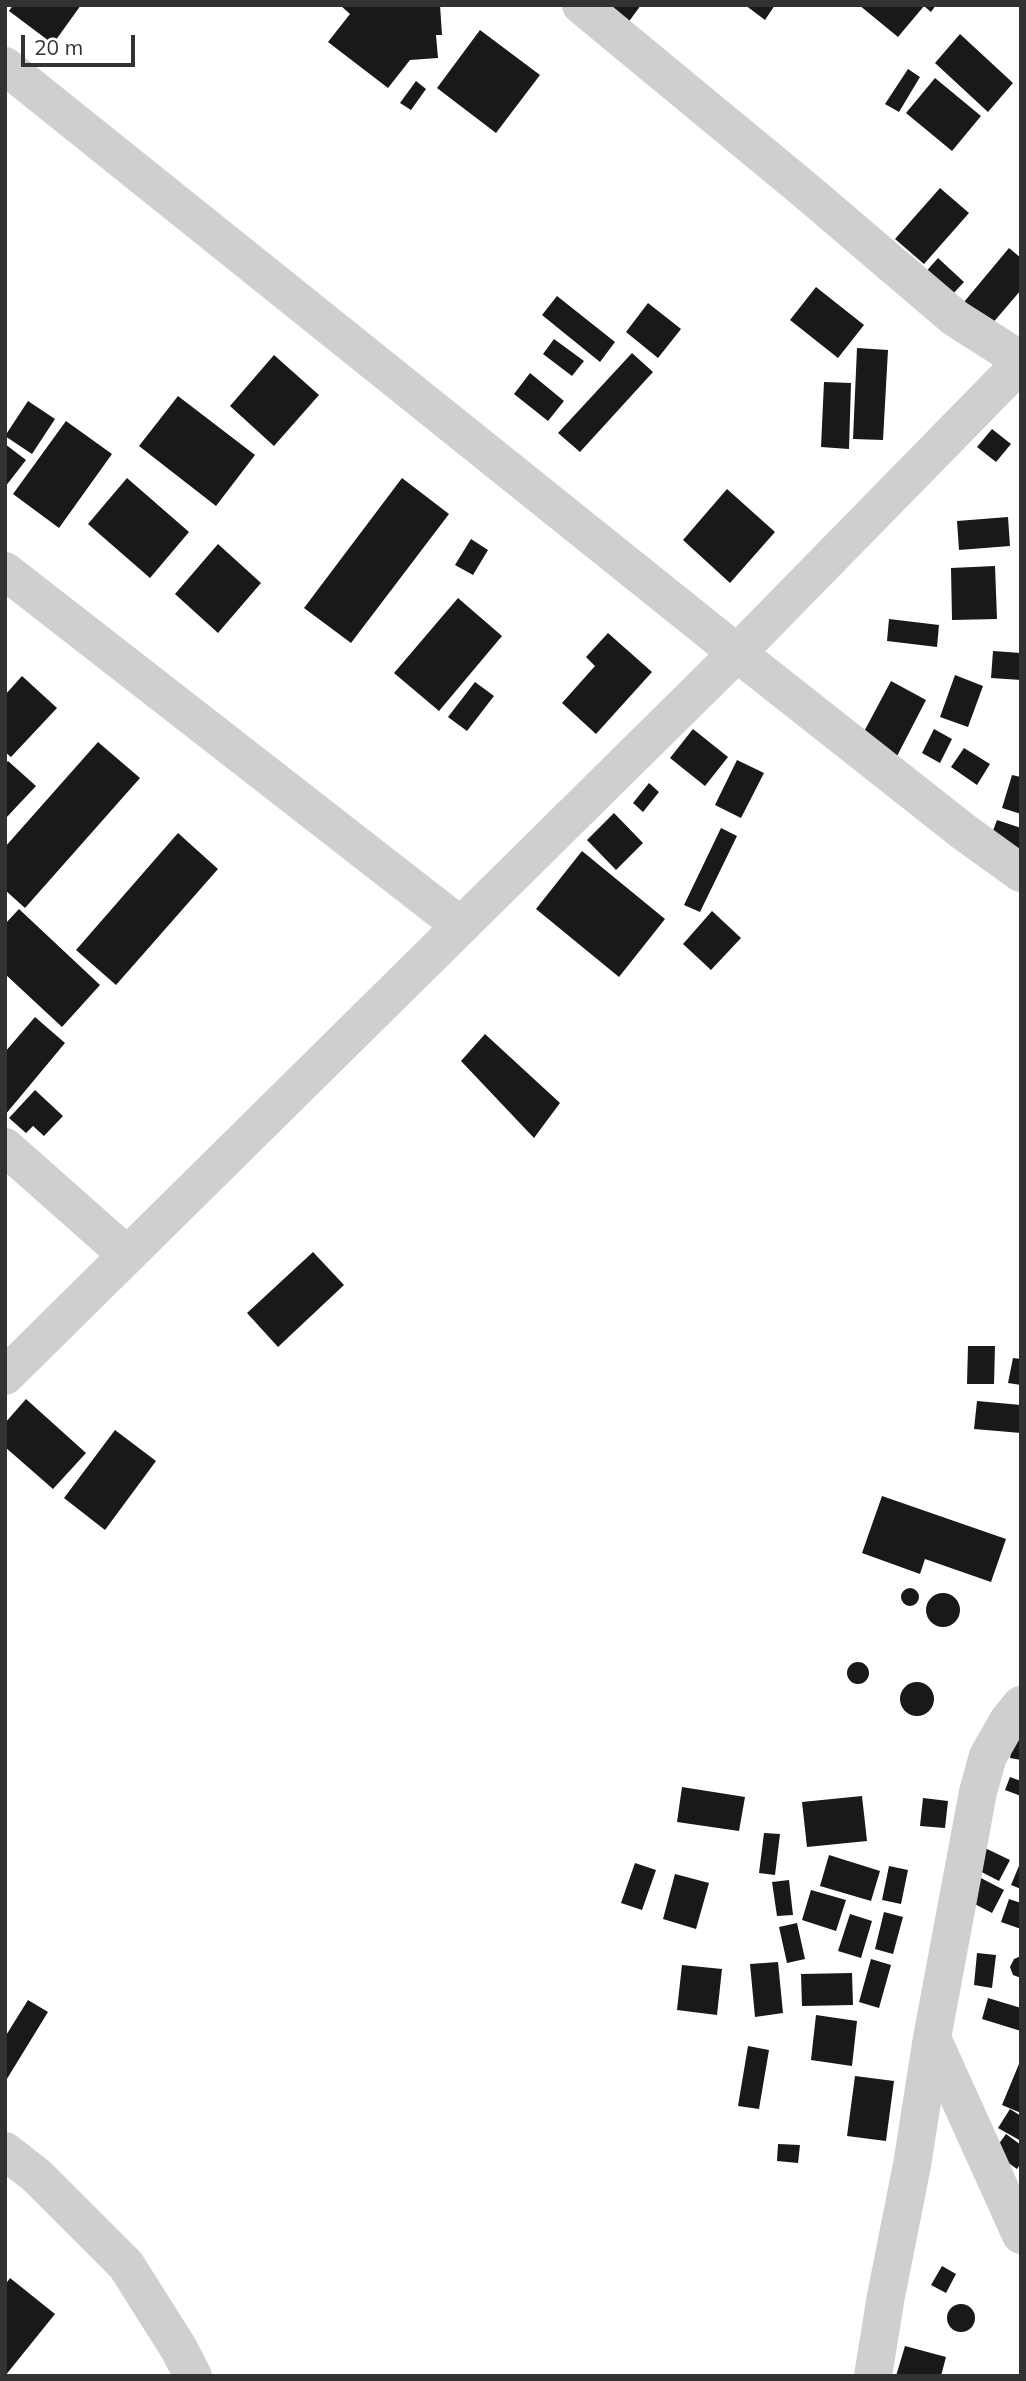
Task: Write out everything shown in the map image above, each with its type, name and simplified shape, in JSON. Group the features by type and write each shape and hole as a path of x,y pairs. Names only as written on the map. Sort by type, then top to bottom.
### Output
{"street":[{"path":"5,1376 737,653 1021,362 955,318 581,5"},
{"path":"5,66 737,653 964,832 1021,873"},
{"path":"5,571 461,926"},
{"path":"5,1147 127,1255"},
{"path":"873,2376 978,1792 989,1756 1021,1705"},
{"path":"932,2038 1021,2235"},
{"path":"5,2151 37,2176 126,2265 193,2376"}],"building":[{"path":"13,5 81,5 53,44 9,11"},
{"path":"340,5 440,5 442,35 436,35 438,58 410,60 388,88 328,42 350,14"},
{"path":"588,5 641,5 622,31"},
{"path":"745,5 775,5 765,20"},
{"path":"859,5 936,5 931,12 924,6 898,37"},
{"path":"480,30 540,75 496,133 437,88"},
{"path":"960,34 1013,83 988,112 935,63"},
{"path":"908,69 920,77 899,112 885,104"},
{"path":"935,78 981,116 952,151 906,113"},
{"path":"416,81 426,89 411,110 400,103"},
{"path":"940,188 969,213 924,264 895,239"},
{"path":"1009,248 1021,258 1021,290 991,325 964,302"},
{"path":"938,258 964,282 949,298 923,275"},
{"path":"816,287 864,325 838,358 790,320"},
{"path":"557,296 615,342 600,362 542,315"},
{"path":"648,303 681,329 658,358 626,332"},
{"path":"554,339 584,361 572,376 543,354"},
{"path":"857,348 888,350 883,440 853,439"},
{"path":"632,353 653,372 580,452 558,433"},
{"path":"274,355 319,395 274,446 230,406"},
{"path":"530,373 564,401 548,421 514,394"},
{"path":"824,382 851,383 849,449 821,447"},
{"path":"178,396 255,455 216,506 139,446"},
{"path":"28,401 55,419 32,454 5,436"},
{"path":"66,421 112,454 59,528 13,494"},
{"path":"992,429 1011,444 996,462 977,447"},
{"path":"5,444 26,460 5,487"},
{"path":"127,478 189,532 150,578 88,524"},
{"path":"402,478 449,514 351,643 304,608"},
{"path":"727,489 775,532 730,583 683,540"},
{"path":"1008,517 1010,546 959,550 957,521"},
{"path":"471,539 488,550 473,575 455,565"},
{"path":"218,544 261,583 218,633 175,594"},
{"path":"995,566 997,619 952,620 951,568"},
{"path":"458,598 502,636 439,711 394,673"},
{"path":"889,619 939,625 937,647 887,641"},
{"path":"608,633 652,672 596,734 562,703 595,666 586,657"},
{"path":"993,651 1021,653 1021,680 991,678"},
{"path":"955,675 983,686 968,727 940,717"},
{"path":"22,676 57,708 11,757 5,752 5,695"},
{"path":"891,681 926,700 895,760 859,741"},
{"path":"475,682 494,696 467,731 448,717"},
{"path":"693,729 728,757 705,786 670,758"},
{"path":"934,729 952,739 940,763 922,753"},
{"path":"98,742 140,778 25,908 5,890 5,847"},
{"path":"964,748 990,764 977,785 951,767"},
{"path":"737,760 764,773 741,818 715,805"},
{"path":"8,761 36,786 5,819 5,764"},
{"path":"1012,775 1021,777 1021,814 1002,808"},
{"path":"649,783 659,792 643,812 633,803"},
{"path":"614,813 643,843 616,870 587,840"},
{"path":"997,820 1021,828 1021,856 988,844"},
{"path":"721,828 737,836 700,912 684,905"},
{"path":"178,833 218,869 116,985 76,950"},
{"path":"582,851 665,919 619,977 536,909"},
{"path":"19,909 100,985 62,1027 5,974 5,924"},
{"path":"712,911 741,938 711,970 683,944"},
{"path":"35,1017 65,1043 5,1115 5,1052"},
{"path":"485,1034 560,1103 534,1138 461,1061"},
{"path":"35,1090 63,1116 44,1136 33,1126 26,1133 9,1118"},
{"path":"313,1252 344,1285 278,1347 247,1313"},
{"path":"968,1346 995,1346 994,1384 967,1384"},
{"path":"1013,1358 1021,1359 1021,1385 1008,1383"},
{"path":"26,1399 86,1453 53,1489 5,1447 5,1423"},
{"path":"977,1401 1021,1405 1021,1433 974,1429"},
{"path":"115,1430 156,1461 105,1530 64,1498"},
{"path":"882,1496 1006,1539 991,1582 925,1559 920,1574 862,1553"},
{"path":"906,1588 914,1588 919,1597 917,1604 906,1606 901,1601 901,1593"},
{"path":"943,1593 955,1598 960,1610 955,1622 943,1627 931,1622 926,1610 931,1598"},
{"path":"854,1662 862,1662 869,1669 869,1677 862,1684 854,1684 847,1677 847,1669"},
{"path":"917,1682 929,1687 934,1699 929,1711 917,1716 905,1711 900,1699 905,1687"},
{"path":"1014,1735 1021,1736 1021,1760 1010,1758"},
{"path":"1010,1777 1021,1781 1021,1796 1005,1790"},
{"path":"682,1787 745,1797 739,1831 677,1822"},
{"path":"862,1796 867,1841 807,1847 802,1802"},
{"path":"923,1798 948,1801 945,1828 920,1826"},
{"path":"764,1833 780,1834 775,1875 759,1873"},
{"path":"985,1848 1010,1860 999,1881 974,1868"},
{"path":"829,1855 880,1871 871,1901 820,1886"},
{"path":"1021,1861 1021,1889 1011,1885"},
{"path":"635,1863 656,1870 642,1910 621,1903"},
{"path":"889,1866 908,1870 901,1904 882,1900"},
{"path":"675,1874 709,1883 696,1929 663,1919"},
{"path":"979,1877 1004,1890 992,1913 967,1900"},
{"path":"789,1880 793,1915 777,1916 772,1882"},
{"path":"811,1890 846,1900 836,1931 802,1920"},
{"path":"1009,1899 1021,1903 1021,1929 1001,1922"},
{"path":"884,1912 903,1917 893,1954 875,1949"},
{"path":"850,1914 872,1921 861,1958 838,1951"},
{"path":"797,1923 805,1959 787,1963 779,1927"},
{"path":"977,1953 996,1955 992,1988 974,1985"},
{"path":"1021,1956 1021,1978 1013,1975 1010,1967 1014,1959"},
{"path":"871,1959 891,1965 879,2008 859,2002"},
{"path":"778,1962 783,2013 755,2017 750,1964"},
{"path":"682,1965 722,1969 717,2015 677,2010"},
{"path":"852,1973 853,2005 802,2006 801,1974"},
{"path":"988,1998 1021,2008 1021,2031 982,2019"},
{"path":"28,2000 48,2012 5,2082 5,2037"},
{"path":"816,2015 857,2021 852,2066 811,2060"},
{"path":"748,2046 769,2050 759,2109 738,2106"},
{"path":"1021,2059 1021,2113 1002,2105"},
{"path":"855,2076 894,2081 886,2141 847,2136"},
{"path":"1010,2109 1021,2116 1021,2141 998,2128"},
{"path":"1006,2134 1021,2145 1021,2163 1017,2169 993,2152"},
{"path":"778,2144 800,2145 798,2163 777,2161"},
{"path":"942,2266 956,2274 946,2293 931,2285"},
{"path":"10,2278 55,2314 5,2376 5,2285"},
{"path":"961,2304 971,2308 975,2318 971,2328 961,2332 951,2328 947,2318 951,2308"},
{"path":"905,2346 946,2357 941,2376 896,2376"}]}
